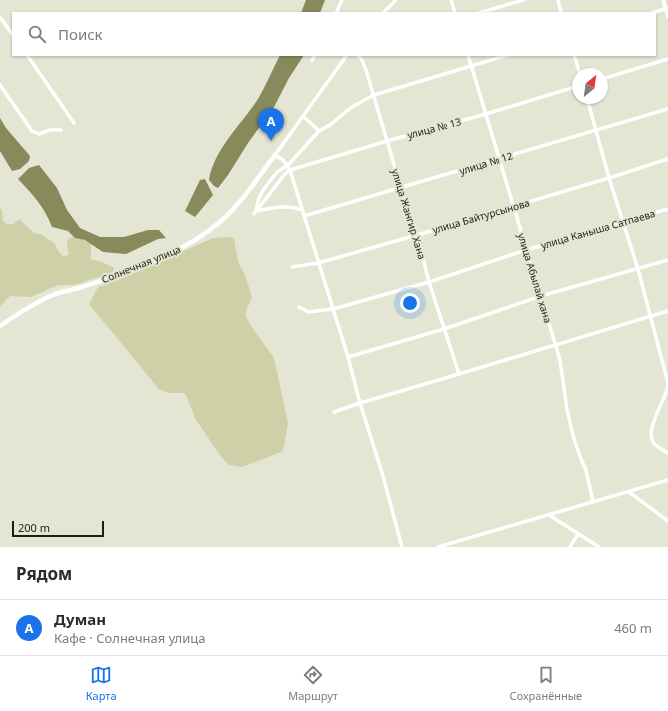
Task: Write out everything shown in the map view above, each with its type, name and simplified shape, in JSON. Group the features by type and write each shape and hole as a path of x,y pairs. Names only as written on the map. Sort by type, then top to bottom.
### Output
{"street":[{"path":"336,12 342,0"},
{"path":"384,12 396,0"},
{"path":"451,0 455,12"},
{"path":"482,12 523,0"},
{"path":"558,0 561,12"},
{"path":"663,0 668,16"},
{"path":"656,12 667,9"},
{"path":"0,18 12,35"},
{"path":"28,56 74,123"},
{"path":"312,60 314,56"},
{"name":"Солнечная улица","path":"0,326 33,305 57,293 80,288 162,257 190,243 222,220 245,195 347,56"},
{"name":"улица Жангир Хана","path":"359,56 362,60 374,95 401,188 417,235 429,282 459,374"},
{"name":"улица Абылай хана","path":"468,56 526,250 556,344 560,360 567,410 574,439 586,470 593,502"},
{"path":"255,212 263,190 277,172 288,165 319,131 330,125 352,107 374,95 504,56"},
{"path":"574,56 578,68"},
{"path":"608,77 668,59"},
{"path":"0,85 32,131 39,134 50,130 61,130"},
{"name":"улица № 13","path":"290,170 572,88"},
{"path":"589,104 609,178 638,269 668,384 665,399 656,414 652,436 653,441 658,447 668,453"},
{"name":"улица № 12","path":"304,216 500,160 569,137 668,109"},
{"path":"303,116 319,131"},
{"path":"275,155 283,160 288,165 290,170 348,357 402,547"},
{"name":"улица Байтурсынова","path":"292,267 318,263 417,235 668,159"},
{"path":"255,212 284,175 290,170"},
{"path":"255,212 285,206 302,210"},
{"name":"улица Каныша Сатпаева","path":"299,307 309,312 333,309 429,282 526,250 668,209"},
{"path":"348,357 444,329 541,296 668,260"},
{"path":"334,412 360,402 668,311"},
{"path":"438,547 668,480"},
{"path":"629,492 668,521"},
{"path":"549,515 599,547"},
{"path":"570,547 578,534"},
{"path":"451,544 454,547"}],"shaded area":[{"path":"306,0 325,0 320,12 301,12"},
{"path":"280,56 303,56 289,78 274,107 218,188 209,180 216,158 258,99"},
{"path":"0,118 6,128 30,156 29,161 20,169 12,171 0,151"},
{"path":"39,165 57,188 67,210 80,228 100,237 124,237 148,230 159,230 166,238 158,239 126,254 103,252 85,240 75,238 68,231 52,227 42,207 18,179 29,168"},
{"path":"205,179 213,195 195,217 185,211 200,180"},
{"path":"0,208 2,210 3,221 7,224 14,224 19,219 34,233 42,235 54,243 63,256 69,255 67,246 68,239 72,237 85,240 91,244 91,259 102,262 114,268 112,273 74,285 58,285 31,297 10,296 0,306"},
{"path":"213,238 234,238 238,262 245,275 252,297 245,314 251,326 274,358 288,423 283,451 241,467 229,465 219,454 196,420 185,393 169,393 158,389 89,304 98,287"}],"place":[{"name":"Думан","path":"271,141"}]}
